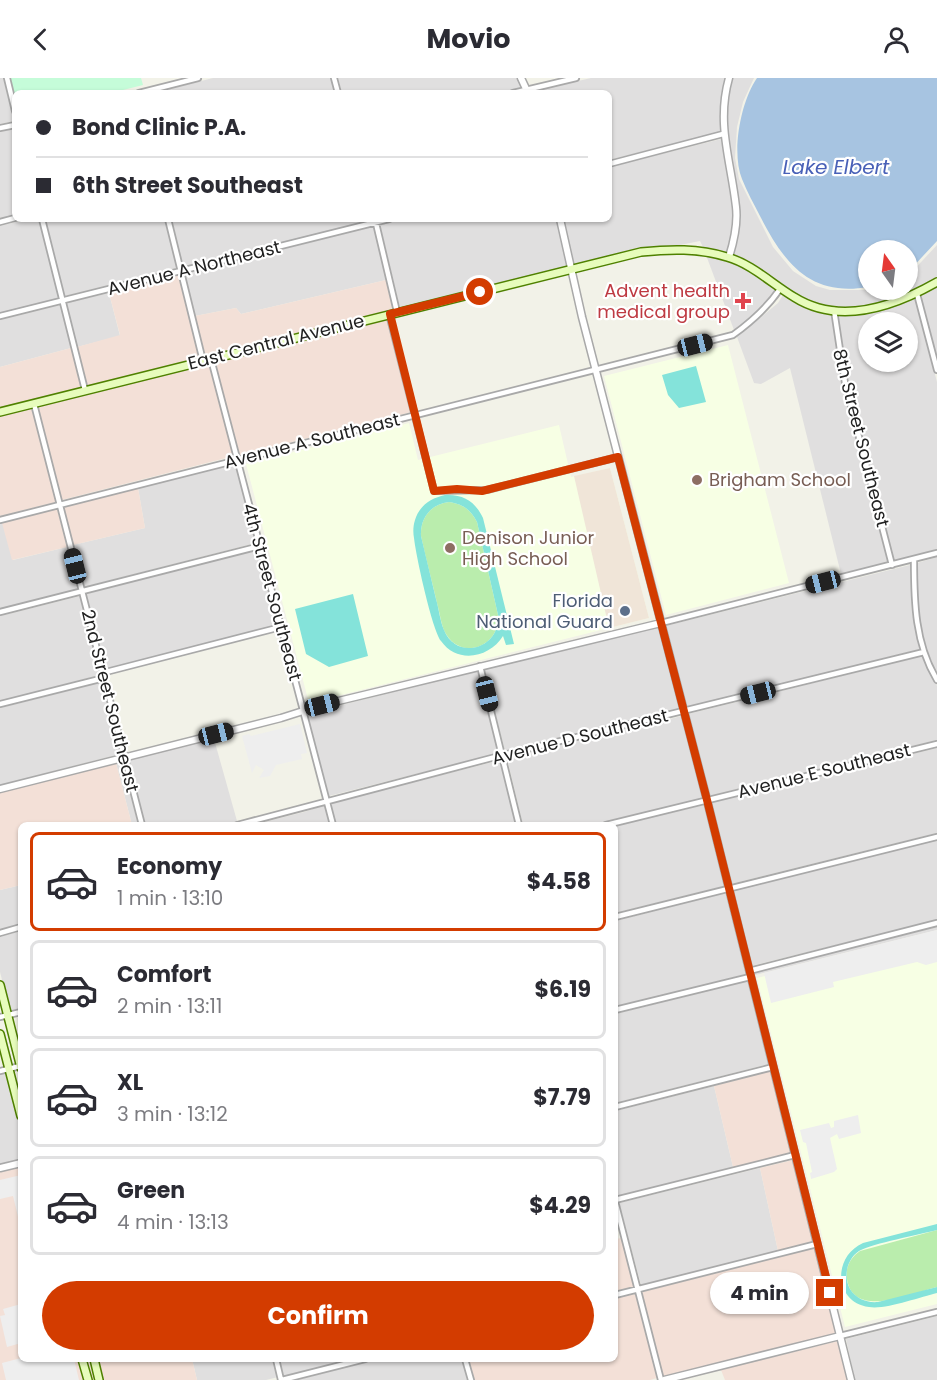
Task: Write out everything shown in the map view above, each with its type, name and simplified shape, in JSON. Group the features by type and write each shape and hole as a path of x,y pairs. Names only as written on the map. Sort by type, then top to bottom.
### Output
{"main road":[{"name":"East Central Avenue","path":"0,412 641,252 671,249 700,250 729,257 808,304 834,310 856,311 882,307 904,300"},
{"name":"East Central Avenue","path":"918,293 937,282"},
{"path":"0,985 4,1016 18,1058"},
{"path":"0,1034 18,1104"},
{"path":"83,1362 88,1380"},
{"path":"95,1362 99,1380"}],"street":[{"path":"7,78 12,99"},
{"path":"151,90 198,78"},
{"path":"531,90 576,78"},
{"path":"729,78 725,97 723,135 736,208 736,227 729,257"},
{"path":"612,163 723,135"},
{"path":"43,222 85,390"},
{"path":"169,222 203,361"},
{"name":"Avenue A Northeast","path":"0,316 372,222"},
{"path":"376,222 393,313 434,491 457,489 482,491 618,457"},
{"path":"561,222 595,370 707,800 851,1380"},
{"name":"Avenue A Southeast","path":"0,520 733,335 773,300 780,288"},
{"path":"918,300 937,370"},
{"name":"8th Street Southeast","path":"834,310 845,383 892,566"},
{"name":"4th Street Southeast","path":"211,359 332,822"},
{"name":"2nd Street Southeast","path":"34,404 141,822"},
{"path":"0,612 260,546"},
{"path":"0,789 480,666 662,623 937,553"},
{"path":"914,560 915,613 924,652 937,680"},
{"path":"0,704 104,678 106,672 281,627"},
{"name":"Avenue D Southeast","path":"248,822 503,755 924,652"},
{"path":"480,666 518,822"},
{"name":"Avenue E Southeast","path":"618,822 937,744"},
{"path":"618,916 937,837"},
{"path":"618,1009 937,923"},
{"path":"0,933 18,928"},
{"path":"618,1106 773,1067"},
{"path":"0,1071 18,1068"},
{"path":"618,1200 795,1155"},
{"path":"0,1168 18,1164"},
{"path":"618,1213 664,1380 937,1312"},
{"path":"618,1294 817,1244"},
{"path":"277,1362 282,1380 353,1362"},
{"path":"466,1362 471,1380"}],"shaded area":[{"path":"0,78 3,78 12,121 0,124"},
{"path":"213,78 331,78 334,90 166,90"},
{"path":"338,78 518,78 522,87 511,90 341,90"},
{"path":"591,78 726,78 721,97 720,132 612,159 612,90 540,90"},
{"path":"733,78 754,78 743,102 737,127 735,158 739,179 773,247 793,271 816,286 830,290 858,290 858,300 892,300 855,308 821,305 798,296 733,255 740,210 726,134 728,98"},
{"path":"12,129 12,216 0,218 0,132"},
{"path":"721,139 733,208 733,226 727,253 703,247 700,241 638,248 573,265 565,222 612,222 612,166"},
{"path":"15,222 40,222 59,298 0,313 0,226"},
{"path":"46,222 166,222 177,268 65,296"},
{"path":"173,222 364,222 183,267"},
{"path":"392,222 558,222 567,267 400,308 380,225"},
{"path":"374,226 386,280 241,314 236,308 195,316 185,274"},
{"path":"937,245 937,278 918,288 918,265"},
{"path":"706,255 728,260 748,270 778,291 734,330"},
{"path":"179,275 199,358 87,386 77,347 120,335 109,293"},
{"path":"386,280 393,309 205,357 195,316 236,308 241,314"},
{"path":"937,286 937,358 920,296"},
{"path":"109,293 120,336 77,347 66,303"},
{"path":"783,295 807,307 831,313 842,383 888,563 841,574 790,368 761,384 754,383 737,337 778,303"},
{"path":"916,300 937,382 937,549 894,561 849,382 837,314 858,315 858,372 918,372 918,312 876,312"},
{"path":"60,305 71,348 0,367 0,320"},
{"path":"387,318 412,412 240,455 215,362"},
{"name":"Brigham School","path":"728,345 789,583 666,615 604,376"},
{"path":"71,348 81,388 0,408 0,367"},
{"path":"209,363 234,456 62,500 38,406"},
{"path":"696,366 706,402 679,408 668,395 662,375"},
{"path":"32,408 56,502 0,516 0,416"},
{"name":"Denison Junior High School","path":"409,423 418,460 559,425 571,477 610,468 649,618 309,703 246,464"},
{"path":"235,463 256,543 84,587 73,545 145,528 138,488"},
{"path":"610,468 649,618 609,628 574,476"},
{"path":"138,488 145,528 73,545 63,507"},
{"path":"440,496 463,497 476,507 483,518 514,644 506,645 503,636 490,649 465,656 448,649 437,634 421,575 413,529 419,511 426,503","holes":["443,503 454,503 466,508 477,522 498,615 493,636 486,643 477,647 458,646 450,640 444,630 421,536 422,523 428,513"]},
{"path":"57,509 67,547 12,560 2,523"},
{"path":"0,523 3,523 13,560 67,547 78,589 0,609"},
{"path":"257,550 277,625 105,669 86,594"},
{"path":"937,557 937,674 920,626 917,563"},
{"path":"910,565 912,613 920,649 686,708 665,626"},
{"path":"353,594 368,656 329,667 306,654 295,609"},
{"path":"80,596 100,675 0,701 0,616"},
{"path":"659,627 680,709 505,751 484,669"},
{"path":"922,656 937,686 937,740 709,796 688,714"},
{"path":"478,670 499,753 329,796 307,714"},
{"path":"102,682 120,754 0,785 0,708"},
{"path":"682,716 703,798 603,822 522,822 507,758"},
{"path":"300,724 307,753 301,754 302,759 276,765 270,776 259,778 264,770 256,765 252,773 242,736 249,734 251,736"},
{"path":"214,739 237,821 144,822 128,760"},
{"path":"937,748 937,833 731,884 710,803"},
{"path":"501,760 515,822 335,822 331,803"},
{"path":"122,761 137,822 131,822 116,763"},
{"path":"116,763 131,822 18,822 18,886 0,890 0,792"},
{"path":"325,805 329,822 264,822"},
{"path":"704,805 725,886 618,912 618,825"},
{"path":"937,840 937,920 751,966 732,891"},
{"path":"18,886 18,925 0,929 0,890"},
{"path":"726,893 746,974 618,1006 618,920"},
{"path":"937,927 937,930 755,975 754,978 753,973"},
{"path":"937,930 937,962 926,965 917,962 833,982 834,987 771,1003 764,973"},
{"path":"18,932 18,1009 10,1011 0,972 0,937"},
{"path":"937,933 937,1304 845,1327 757,978"},
{"path":"748,981 769,1064 618,1102 618,1013"},
{"path":"771,1071 791,1153 733,1167 714,1086"},
{"path":"7,1073 18,1117 18,1160 0,1164 0,1075"},
{"path":"714,1086 733,1167 618,1196 618,1110"},
{"path":"858,1115 861,1133 839,1139 837,1134 830,1138 837,1169 811,1179 810,1173 812,1172 806,1143 803,1142 800,1130 829,1123 831,1128 834,1127 834,1121"},
{"path":"793,1160 813,1241 778,1251 760,1168"},
{"path":"18,1164 18,1362 91,1362 96,1380 0,1380 0,1168"},
{"path":"760,1168 778,1251 641,1285 619,1203"},
{"path":"18,1176 18,1217 13,1196 0,1199 0,1180"},
{"path":"937,1224 937,1230 885,1242 859,1251 849,1263 847,1279 855,1295 870,1302 937,1287 937,1293 893,1305 876,1307 857,1303 849,1297 841,1278 846,1258 853,1250 863,1243"},
{"path":"622,1238 634,1287 618,1290 618,1239"},
{"path":"815,1248 837,1334 663,1377 642,1292"},
{"path":"636,1294 657,1378 650,1380 474,1380 470,1362 618,1362 618,1297"},
{"path":"18,1305 18,1344 7,1347 0,1316 5,1315 3,1309"},
{"path":"937,1316 937,1380 855,1380 846,1339"},
{"path":"838,1341 848,1380 725,1380 721,1370"},
{"path":"18,1359 18,1362 75,1362 79,1380 6,1380 2,1363"},
{"path":"98,1362 193,1362 197,1380 103,1380"},
{"path":"193,1362 274,1362 278,1377 266,1380 197,1380"},
{"path":"280,1362 338,1362 284,1376"},
{"path":"367,1362 463,1362 467,1380 297,1380"}],"green space":[{"path":"10,78 141,78 143,85 123,90 13,90"},
{"path":"449,502 466,508 477,522 498,615 494,635 480,646 471,648 462,647 453,642 444,631 421,536 422,523 428,513 437,506"},
{"path":"937,1230 937,1287 885,1301 860,1298 852,1291 847,1279 847,1270 851,1259 860,1251"}],"water":[{"name":"Lake Elbert","path":"757,78 937,78 937,241 918,261 918,240 858,240 858,288 830,287 801,273 789,262 769,233 748,193 739,168 737,155 739,127 751,88"}],"place":[{"name":"Advent health medical group","path":"743,301"},
{"name":"Brigham School","path":"697,480"},
{"name":"Denison Junior High School","path":"450,548"},
{"name":"Florida National Guard","path":"625,611"}],"route":[{"path":"480,292 390,314 434,491 457,489 482,491 618,457 707,800 830,1293"}]}
